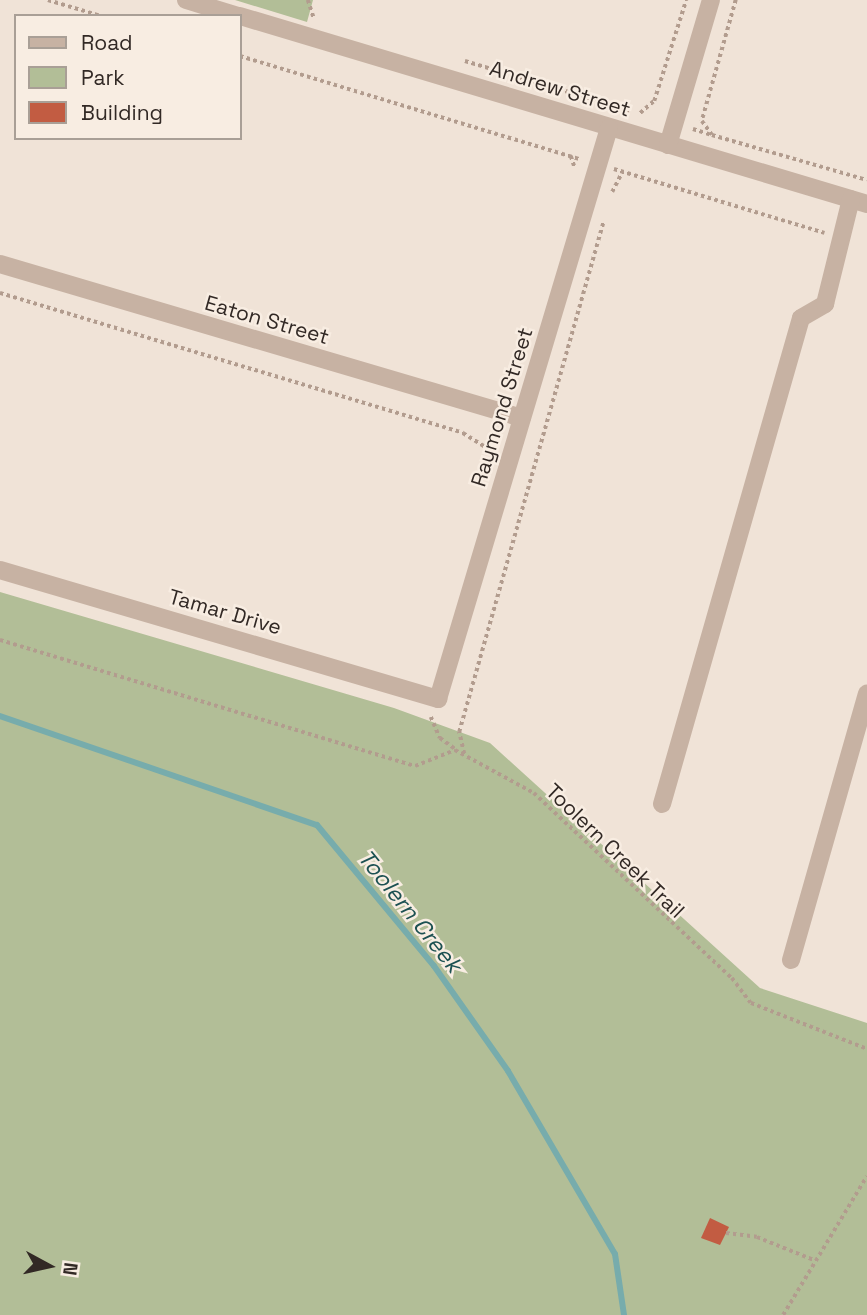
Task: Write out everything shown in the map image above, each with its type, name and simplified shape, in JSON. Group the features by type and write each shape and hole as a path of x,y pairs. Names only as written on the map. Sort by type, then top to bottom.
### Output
{"street":[{"name":"Andrew Street","path":"186,0 232,14"},
{"path":"668,145 711,0"},
{"name":"Andrew Street","path":"242,17 859,202"},
{"name":"Raymond Street","path":"438,699 514,416 609,128"},
{"path":"662,804 801,318 825,304 841,238 859,202"},
{"name":"Eaton Street","path":"0,264 514,416"},
{"name":"Tamar Drive","path":"0,570 438,699"},
{"path":"791,960 867,694"}],"path":[{"path":"48,0 94,14"},
{"path":"307,0 314,18"},
{"path":"640,113 654,101 687,0"},
{"path":"736,0 702,121 712,135 867,180"},
{"path":"242,58 841,238"},
{"path":"571,156 576,170 572,183"},
{"path":"608,207 622,172"},
{"path":"465,756 459,732 604,220"},
{"path":"0,293 463,433 494,452"},
{"path":"490,465 494,452 514,416"},
{"path":"0,640 415,766 455,750 440,738 431,716 438,699"},
{"name":"Toolern Creek Trail","path":"455,750 534,793 732,978 751,1003 867,1049"},
{"path":"783,1315 867,1176"},
{"path":"726,1233 757,1237 814,1260"}],"green space":[{"path":"235,0 313,0 307,22"},
{"path":"0,592 394,708 490,743 760,988 867,1023 867,1315 0,1315"}],"building":[{"path":"710,1218 729,1227 720,1245 701,1238"}],"waterway":[{"name":"Toolern Creek","path":"0,716 317,825 434,966 508,1071 615,1254 624,1315"}]}
